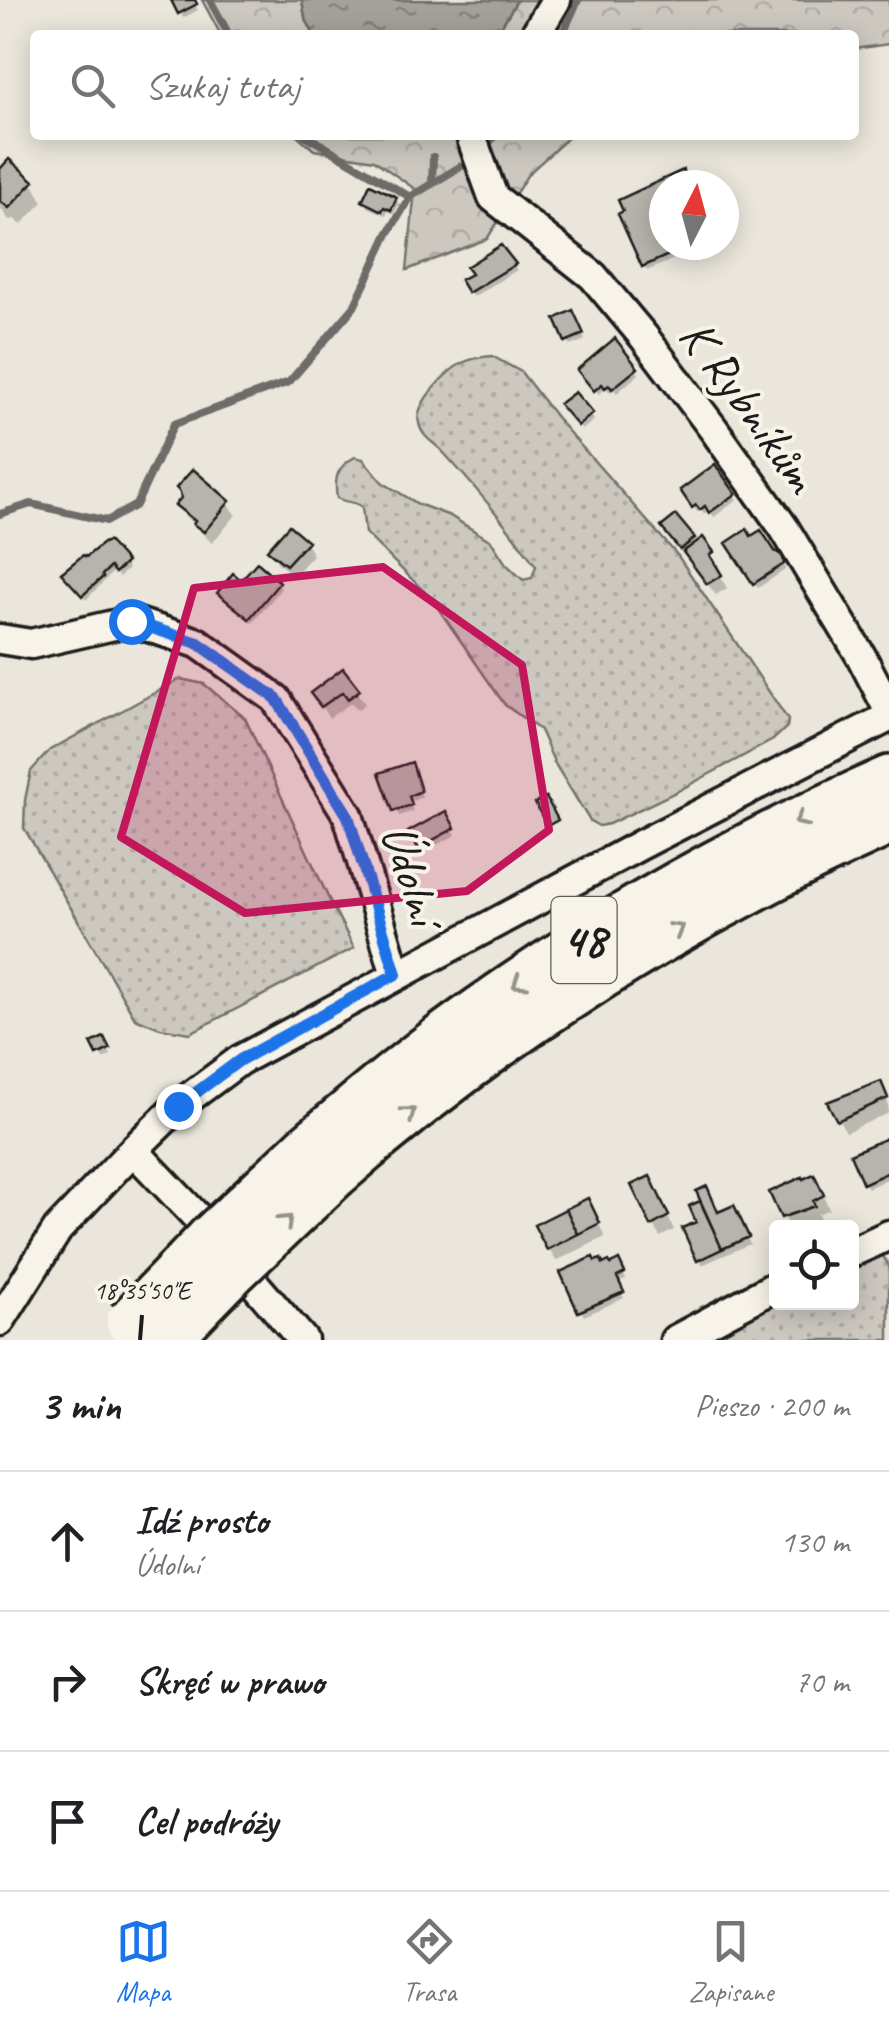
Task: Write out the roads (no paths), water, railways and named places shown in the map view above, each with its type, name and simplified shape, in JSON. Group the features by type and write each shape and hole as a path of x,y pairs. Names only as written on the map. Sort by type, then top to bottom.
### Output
{"highway":[{"name":"48","path":"136,1334 232,1273 379,1086 467,1019 600,930 738,852 889,779"},
{"name":"48","path":"321,1160 614,967 734,897 889,822"}],"street":[{"path":"538,30 556,0"},
{"name":"K Rybníkům","path":"475,140 492,197 593,276 644,336 784,528 861,656 889,714"},
{"name":"Údolní","path":"0,639 31,644 131,621 198,643 276,698 348,816 396,974"},
{"path":"0,1320 58,1229 178,1106 240,1060 889,714"},
{"path":"132,1150 196,1215 303,1340"},
{"path":"859,1249 889,1235"},
{"path":"675,1340 769,1290"}],"water":[{"path":"302,0 517,0 499,30 312,30"}],"waterway":[{"path":"210,0 226,30"},
{"path":"564,30 578,0"},
{"path":"313,140 410,197 473,159"},
{"path":"483,149 491,140"},
{"path":"432,184 433,157"},
{"path":"0,514 31,504 107,521 136,505 174,424 289,382 354,307 410,197"}]}
